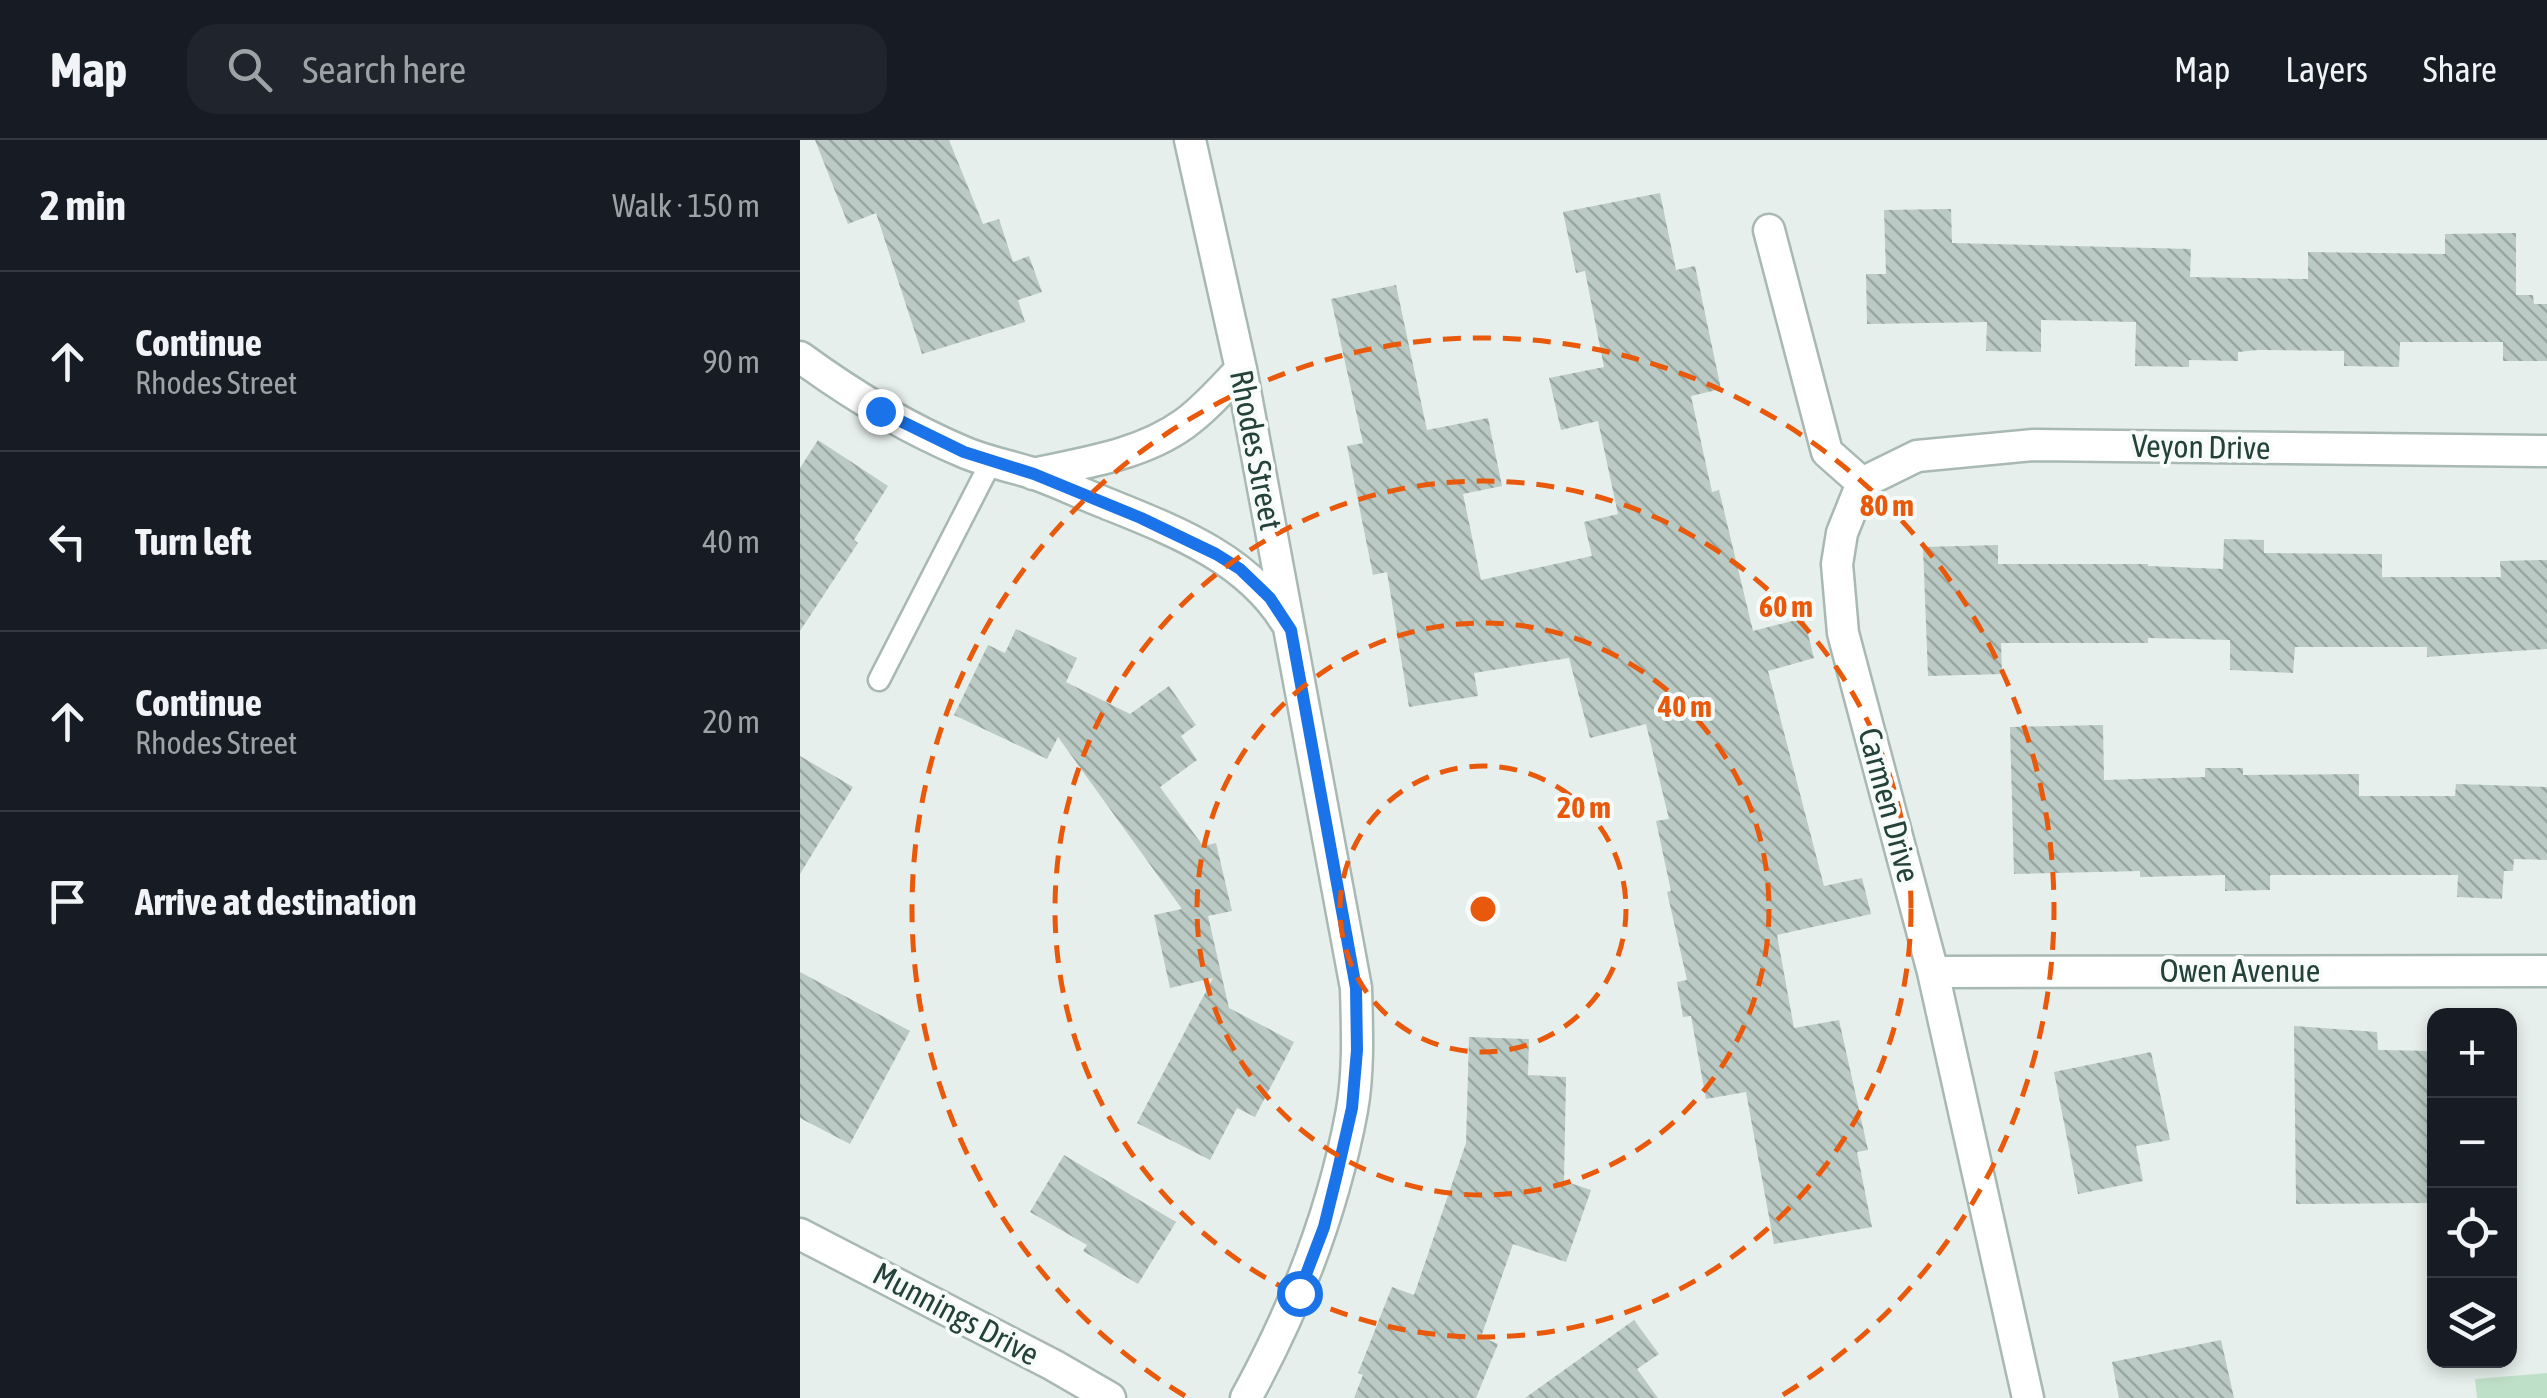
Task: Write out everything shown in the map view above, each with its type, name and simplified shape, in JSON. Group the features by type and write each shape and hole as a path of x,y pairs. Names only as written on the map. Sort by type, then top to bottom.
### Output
{"street":[{"name":"Rhodes Street","path":"1190,140 1241,369 1356,988 1357,1050 1352,1108 1324,1227 1299,1293 1246,1398"},
{"path":"1769,230 1827,452 1862,483"},
{"path":"800,356 880,411 991,462 1034,474 1141,518 1216,554 1240,569 1270,598 1291,630"},
{"path":"1034,474 1118,454 1164,436 1201,409 1241,369"},
{"name":"Veyon Drive","path":"1862,483 1917,456 2034,446 2547,451"},
{"name":"Carmen Drive","path":"1862,483 1842,532 1837,564 1843,633 1933,972 2028,1398"},
{"name":"Owen Avenue","path":"1933,972 2547,971"},
{"name":"Munnings Drive","path":"800,1234 1110,1398"}],"lane":[{"path":"879,680 991,462"}],"green space":[{"path":"2547,1373 2547,1398 2477,1398 2475,1379"}],"building":[{"path":"815,140 949,140 983,224 999,219 1013,262 1029,256 1042,292 1018,300 1025,322 922,354 876,213 848,224"},
{"path":"1660,193 1676,270 1695,266 1721,389 1691,396 1712,492 1719,490 1753,631 1804,618 1814,658 1768,671 1824,886 1862,878 1871,914 1777,935 1794,1028 1839,1020 1868,1150 1857,1152 1872,1227 1774,1244 1746,1092 1706,1099 1691,1016 1683,1017 1677,982 1687,980 1656,821 1669,819 1646,724 1590,738 1569,658 1474,673 1478,696 1409,707 1387,572 1373,575 1347,446 1363,443 1331,299 1396,285 1427,430 1488,418 1502,486 1463,494 1481,580 1592,556 1584,522 1618,514 1598,421 1561,430 1549,378 1604,367 1585,271 1576,273 1563,212"},
{"path":"1951,209 1952,243 2191,249 2190,277 2308,279 2308,252 2445,254 2445,234 2516,233 2516,295 2533,295 2534,304 2547,304 2547,361 2503,361 2503,342 2400,342 2399,367 2344,366 2344,351 2258,350 2238,352 2238,361 2189,360 2189,367 2135,366 2136,322 2041,320 2041,352 1986,351 1987,322 1867,324 1866,274 1886,274 1884,210"},
{"path":"818,440 888,486 854,540 858,543 800,631 800,468"},
{"path":"2224,539 2264,540 2264,553 2382,554 2382,577 2501,577 2500,561 2547,560 2547,649 2427,657 2427,647 2295,647 2293,673 2230,670 2230,640 2148,638 2148,643 2001,643 2002,674 1928,676 1923,547 1998,545 1998,564 2148,564 2223,569"},
{"path":"1016,629 1077,658 1066,682 1130,714 1169,686 1196,725 1181,736 1197,760 1160,787 1203,846 1216,843 1232,911 1208,916 1229,1008 1294,1042 1255,1117 1237,1108 1210,1160 1137,1123 1213,978 1170,988 1154,915 1182,909 1058,737 1047,759 954,715 988,645 1005,653"},
{"path":"2103,725 2104,780 2205,777 2205,768 2243,768 2243,775 2359,774 2359,796 2455,796 2456,784 2547,787 2547,860 2514,859 2513,871 2504,871 2502,899 2457,897 2458,875 2270,875 2270,890 2225,891 2225,875 2140,877 2140,871 2014,874 2010,727"},
{"path":"800,756 853,787 800,874"},
{"path":"800,972 910,1031 850,1144 800,1118"},
{"path":"2294,1026 2377,1032 2378,1050 2427,1051 2427,1203 2296,1204"},
{"path":"1469,1037 1529,1039 1528,1075 1566,1077 1564,1181 1591,1190 1566,1262 1513,1244 1481,1337 1498,1344 1476,1398 1354,1398 1363,1375 1358,1373 1392,1287 1414,1295 1466,1143"},
{"path":"2151,1052 2170,1140 2136,1146 2143,1181 2078,1194 2054,1072"},
{"path":"1064,1155 1176,1222 1138,1284 1083,1251 1087,1245 1030,1212"},
{"path":"1634,1320 1659,1354 1637,1369 1658,1398 1525,1398"},
{"path":"2221,1340 2234,1398 2119,1398 2112,1362"}],"route":[{"path":"880,411 964,452 1034,474 1216,554 1240,569 1270,598 1291,630 1356,988 1357,1050 1352,1108 1337,1174 1324,1227 1299,1293"}]}
